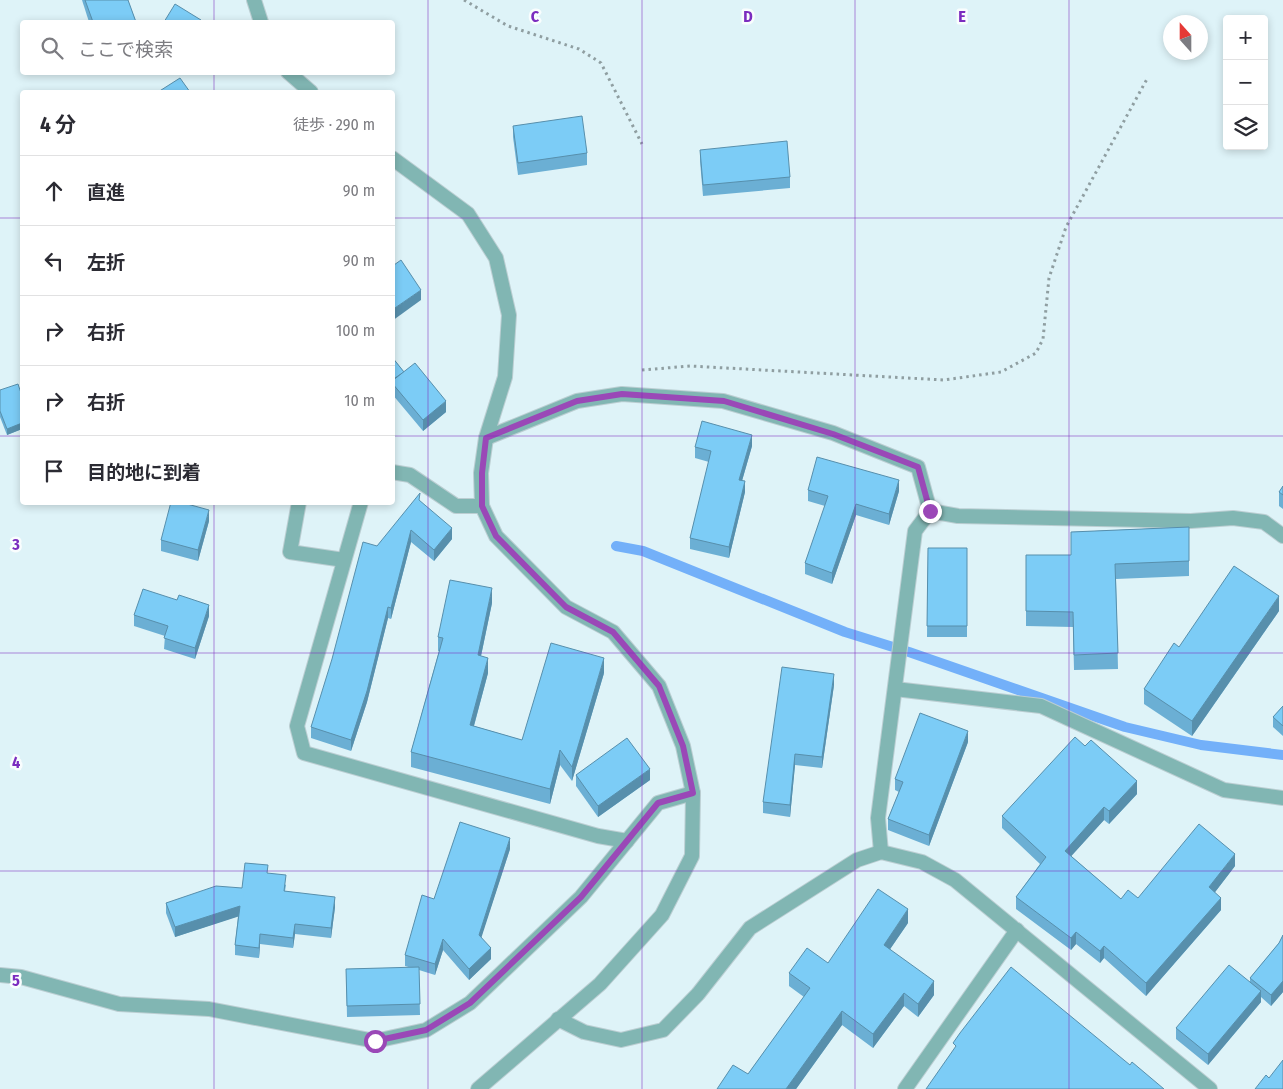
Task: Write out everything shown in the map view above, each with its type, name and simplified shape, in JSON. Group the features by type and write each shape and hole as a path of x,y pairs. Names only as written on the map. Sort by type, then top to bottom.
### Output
{"street":[{"path":"254,0 260,20"},
{"path":"291,75 309,90"},
{"path":"395,160 468,214 496,258 509,315 505,377 486,438 482,473 482,506 496,536 566,607 613,632 659,686 683,746 693,793 692,856 662,915 600,984 478,1089"},
{"path":"486,438 577,401 622,394 724,401 833,434 918,467 930,511"},
{"path":"395,472 410,475 456,506 482,506"},
{"path":"298,505 290,552 344,560"},
{"path":"360,505 296,726 304,753 598,836 627,841"},
{"path":"930,511 968,516 1191,521 1233,518 1264,522 1283,536"},
{"path":"881,852 878,818 915,532 930,511"},
{"path":"895,689 1041,706 1224,790 1283,798"},
{"path":"0,975 21,977 118,1004 208,1009 375,1041 426,1030 470,1003 581,897 658,803 693,793"},
{"path":"558,1019 584,1032 621,1040 664,1030 698,994 750,928 857,860 881,852 922,862 955,880 1210,1089"},
{"path":"905,1089 1016,930"}],"path":[{"path":"464,0 508,26 579,49 601,63 642,144"},
{"path":"641,370 690,366 944,380 1001,372 1036,353 1042,339 1049,278 1066,226 1147,79"}],"building":[{"path":"85,0 128,0 135,20 92,20"},
{"path":"175,4 201,20 165,20"},
{"path":"180,78 189,90 161,90"},
{"path":"582,116 587,153 518,163 513,126"},
{"path":"787,141 790,177 703,185 700,150"},
{"path":"401,260 421,290 395,308 395,264"},
{"path":"395,361 404,372 395,378"},
{"path":"415,363 446,401 423,420 395,387 395,379"},
{"path":"18,384 20,390 20,424 7,429 0,411 0,390"},
{"path":"702,421 752,435 739,480 745,481 729,547 690,538 711,451 695,447"},
{"path":"817,457 899,480 889,514 856,504 832,573 805,563 828,496 808,490"},
{"path":"1283,486 1283,495 1279,492"},
{"path":"420,493 419,500 452,528 434,550 411,530 391,608 388,607 367,691 351,740 311,727 332,659 363,542 377,546"},
{"path":"170,505 191,505 209,510 198,550 161,540"},
{"path":"1189,527 1189,561 1115,564 1118,653 1074,655 1073,612 1026,611 1026,555 1071,555 1071,532"},
{"path":"928,548 967,548 967,626 927,626"},
{"path":"1234,566 1279,596 1192,721 1144,689 1174,643 1179,647"},
{"path":"450,580 492,588 478,655 488,658 470,725 522,740 551,643 604,658 572,767 560,750 550,789 411,752 443,638 438,637"},
{"path":"143,589 177,600 179,595 209,605 195,648 164,638 168,626 134,615"},
{"path":"782,667 834,674 822,757 795,754 790,805 763,802"},
{"path":"1283,706 1283,726 1273,717"},
{"path":"920,713 968,731 929,835 888,819 903,782 895,779"},
{"path":"1075,737 1085,746 1091,740 1137,781 1109,811 1104,807 1065,851 1121,899 1128,890 1138,898 1199,824 1235,854 1209,887 1221,898 1146,983 1104,946 1100,951 1076,932 1071,938 1016,897 1046,857 1002,816"},
{"path":"627,738 650,769 598,806 576,775"},
{"path":"460,822 510,838 479,935 491,948 469,969 443,939 435,964 405,955 422,895 434,899"},
{"path":"245,863 268,865 267,873 286,875 284,891 335,897 331,928 295,924 293,938 260,934 259,948 235,945 240,906 175,927 166,903 216,886 242,888"},
{"path":"878,889 908,909 884,945 934,981 918,1004 904,993 873,1034 842,1011 786,1089 717,1089 733,1065 748,1074 810,988 789,973 807,948 828,963"},
{"path":"1283,935 1283,981 1271,995 1250,978 1279,943"},
{"path":"1229,965 1261,991 1208,1054 1176,1028"},
{"path":"419,967 420,1004 347,1006 346,969"},
{"path":"1011,967 1130,1065 1132,1062 1164,1089 926,1089 956,1046 953,1043"},
{"path":"1283,1060 1283,1089 1255,1089 1266,1075 1269,1078"}],"waterway":[{"path":"616,546 643,551 845,632 909,652 1125,727 1201,745 1283,755"}],"route":[{"path":"375,1041 426,1030 470,1003 581,897 658,803 693,793 683,746 659,686 613,632 566,607 496,536 482,506 482,473 486,438 577,401 622,394 724,401 833,434 918,467 930,511"}]}
